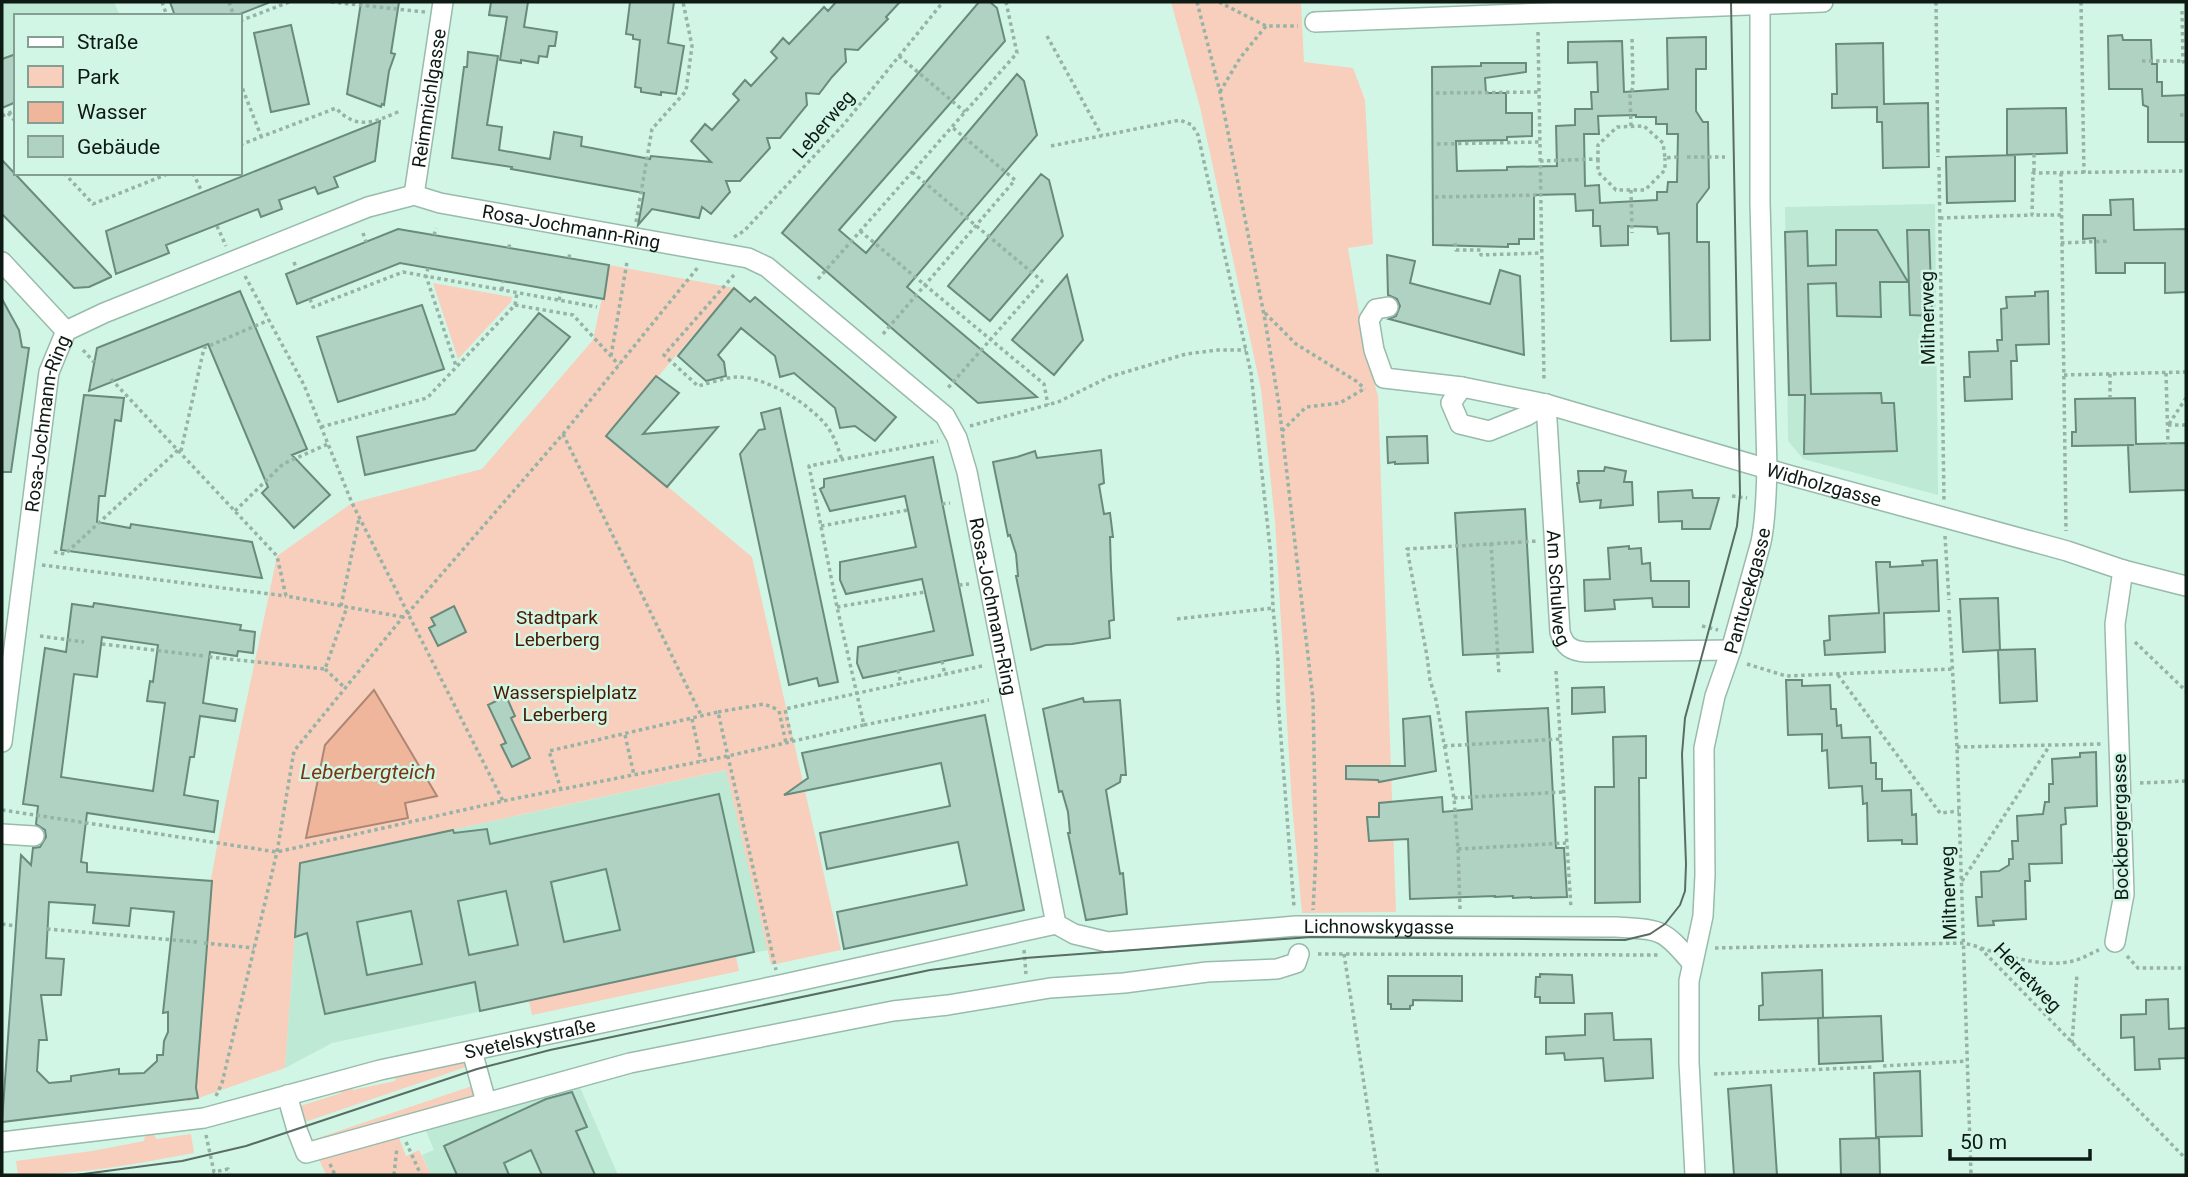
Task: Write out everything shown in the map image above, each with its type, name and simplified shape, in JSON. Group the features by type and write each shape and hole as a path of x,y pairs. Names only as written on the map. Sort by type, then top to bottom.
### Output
{"street":[{"path":"1308,24 1823,2"},
{"name":"Pantucekgasse","path":"1695,1175 1689,1062 1689,981 1703,916 1704,748 1715,696 1730,654 1764,525 1767,469 1760,202 1760,3"},
{"name":"Reimmichlgasse","path":"414,195 442,8"},
{"name":"Rosa-Jochmann-Ring","path":"2,742 49,372 66,331 368,206 414,195 440,203 748,258 767,267 929,401 960,433 1056,923"},
{"path":"2,262 66,331"},
{"path":"1384,378 1374,350 1369,320 1376,309 1388,307"},
{"name":"Widholzgasse","path":"1384,378 1462,387 1546,404 2186,586"},
{"path":"1462,387 1451,403 1460,424 1489,431 1517,421 1546,404"},
{"name":"Am Schulweg","path":"1546,404 1560,632 1567,647 1586,652 1730,654"},
{"name":"Bockbergergasse","path":"2115,942 2124,894 2115,624 2123,570"},
{"path":"2,834 34,836"},
{"name":"Lichnowskygasse","path":"1056,923 1074,934 1108,942 1304,926 1616,927 1650,929 1663,933 1695,956"},
{"name":"Svetelskystraße","path":"2,1142 204,1118 380,1070 1056,923"},
{"path":"287,1095 306,1153 630,1063 893,1011 1050,988 1124,983 1208,972 1277,969 1296,963 1299,954"},
{"path":"472,1051 486,1102"}],"path":[{"path":"242,20 289,2"},
{"path":"331,2 442,8"},
{"path":"633,237 652,129 686,91 692,46 682,2"},
{"name":"Leberweg","path":"204,1118 222,1083 277,852 294,751 403,617 563,434 712,251 744,231 844,124 943,2"},
{"path":"818,279 1017,53 1006,2"},
{"path":"1197,2 1220,92 1263,311 1282,431 1313,699 1317,853 1304,926"},
{"path":"1219,2 1266,26 1308,24"},
{"path":"1936,2 1938,157"},
{"path":"2081,2 2084,173"},
{"path":"2142,61 2185,63 2182,11"},
{"path":"1538,13 1545,379"},
{"path":"1220,92 1240,58 1266,26"},
{"path":"1047,36 1102,136"},
{"path":"1631,126 1632,37"},
{"path":"899,56 965,112"},
{"path":"242,87 261,136"},
{"path":"1436,93 1539,92"},
{"path":"242,144 336,107 344,116 360,122 376,122 400,111"},
{"path":"2,116 14,111"},
{"path":"8,113 14,120"},
{"path":"2180,115 2186,115"},
{"path":"1051,146 1180,120 1192,125 1198,135 1251,373 1269,544 1278,660 1278,700 1304,926"},
{"path":"1644,126 1664,143 1665,158 1665,170 1645,190 1616,190 1598,172 1598,145 1617,127 1644,126"},
{"path":"883,334 1015,180 952,127"},
{"path":"1437,144 1540,142"},
{"path":"2032,215 2034,154"},
{"path":"1665,158 1679,157"},
{"path":"1687,157 1726,157"},
{"path":"1540,161 1598,159"},
{"name":"Miltnerweg","path":"1939,167 1944,510"},
{"path":"2034,173 2186,171"},
{"path":"912,172 1042,281 947,389"},
{"path":"2061,173 2066,533"},
{"path":"66,175 93,204 165,175"},
{"path":"194,175 202,192"},
{"path":"1631,190 1632,233"},
{"path":"1435,197 1541,195"},
{"path":"1939,218 2061,215"},
{"path":"434,236 436,228"},
{"path":"860,231 1044,384 1048,405"},
{"path":"363,233 366,242"},
{"path":"509,248 510,240"},
{"path":"2061,243 2110,241"},
{"path":"1455,243 1455,250 1481,250 1481,254 1541,253"},
{"path":"569,258 570,252"},
{"path":"748,258 664,355 698,386 737,377 792,395 825,423 834,436 842,460"},
{"path":"233,261 248,279 304,385 359,517 503,801"},
{"path":"294,262 298,270"},
{"path":"611,357 627,262"},
{"path":"428,268 426,276 456,367"},
{"path":"378,272 381,280"},
{"path":"310,299 313,307 403,272 597,307"},
{"path":"502,290 503,281"},
{"path":"559,300 561,292"},
{"path":"321,427 427,398 515,305 517,293"},
{"path":"515,305 573,315 619,365"},
{"path":"1263,311 1296,344 1356,380 1365,389"},
{"path":"54,552 65,554 179,451 204,348 269,320"},
{"path":"83,350 94,362"},
{"path":"864,725 809,466 960,433 1058,402 1109,377 1186,354 1246,350"},
{"path":"2064,375 2186,372"},
{"path":"2166,373 2168,444"},
{"path":"2110,374 2110,398"},
{"path":"1282,431 1306,407 1340,402 1384,378"},
{"path":"111,379 277,555 286,596"},
{"path":"2168,425 2186,398"},
{"path":"2168,425 2186,425"},
{"path":"563,434 702,717"},
{"path":"235,510 284,464 328,444"},
{"path":"1732,496 1756,499"},
{"path":"942,504 950,503"},
{"path":"821,526 908,510"},
{"path":"325,669 344,606 359,517"},
{"path":"1945,531 1949,600"},
{"path":"1460,915 1454,798 1407,549 1554,540"},
{"path":"1492,544 1499,675"},
{"path":"25,563 286,596 403,617"},
{"path":"837,607 925,592"},
{"path":"1177,619 1273,608"},
{"name":"Miltnerweg","path":"1949,610 1957,747 1971,1175"},
{"path":"1702,626 1724,631"},
{"path":"40,636 84,642"},
{"path":"2129,637 2186,691"},
{"path":"102,644 325,669 345,688"},
{"path":"1730,654 1786,676 1952,669"},
{"path":"942,661 945,675"},
{"path":"561,790 549,751 718,712 764,704 779,710 785,709 982,666"},
{"path":"898,670 901,684"},
{"path":"1556,671 1571,917"},
{"path":"1837,674 1940,813 1959,811"},
{"path":"2,810 277,852 503,801 989,700"},
{"path":"785,709 792,741"},
{"path":"779,710 786,743"},
{"path":"718,712 780,985"},
{"path":"692,719 701,761"},
{"path":"625,734 634,775"},
{"path":"1444,747 1560,739"},
{"path":"1957,747 2103,744"},
{"path":"1961,881 2050,745"},
{"path":"2120,784 2186,781"},
{"path":"1454,798 1563,792"},
{"path":"1458,849 1566,843"},
{"path":"2,924 16,926"},
{"path":"47,929 197,942"},
{"path":"1979,947 2000,954 2050,962 2073,961 2115,942 2138,968 2186,968"},
{"path":"204,943 255,948"},
{"name":"Herretweg","path":"1299,954 1695,956 1964,943 1979,947 2186,1159"},
{"path":"1024,948 1026,976"},
{"path":"1344,954 1378,1175"},
{"path":"2073,1043 2077,974"},
{"path":"1883,1066 1967,1061"},
{"path":"1714,1074 1873,1067"},
{"path":"204,1118 214,1172 228,1169 229,1173"},
{"path":"394,1175 400,1127"},
{"path":"400,1127 421,1175"}],"shaded area":[{"path":"2,2 114,2 119,14 14,14 14,103 2,108"},
{"path":"1935,204 1938,495 1803,459 1788,441 1785,207"},
{"path":"727,770 768,950 332,1043 285,1068 300,863"},
{"path":"579,1085 618,1175 431,1175 422,1155 434,1150 426,1131 428,1126"}],"green space":[{"path":"1171,2 1301,2 1304,62 1353,68 1365,100 1373,244 1348,248 1366,354 1378,396 1396,912 1302,913 1292,805 1275,521 1261,389 1200,107"},
{"name":"Stadtpark Leberberg","path":"609,265 734,288 607,436 752,557 841,950 771,965 726,770 300,863 285,1068 187,1102 194,994 206,907 277,556 352,503 482,469 593,340"},
{"path":"433,283 512,297 511,302 458,359"},
{"path":"736,956 739,971 532,1015 529,1001"},
{"path":"467,1060 469,1066 302,1123 297,1107 341,1093 341,1088 351,1086 353,1090 395,1081 396,1075"},
{"path":"475,1085 480,1100 320,1145 309,1141"},
{"path":"154,1134 156,1139 191,1134 194,1153 84,1171 18,1175 16,1161 144,1141 145,1136"},
{"path":"398,1135 406,1156 419,1150 431,1175 326,1175 319,1159"}],"water":[{"name":"Leberbergteich","path":"374,690 437,796 405,803 408,818 306,838 325,745"}],"building":[{"path":"170,2 268,2 240,14 174,14"},
{"path":"361,2 399,2 391,53 395,54 389,71 384,105 381,107 347,94"},
{"path":"491,2 528,2 524,27 557,32 555,46 549,46 547,57 539,56 538,63 500,60 507,17 489,15"},
{"path":"630,2 674,2 668,43 684,46 676,94 641,92 641,88 635,87 640,40 626,34"},
{"path":"836,2 900,2 886,17 888,19 858,50 845,49 846,62 819,94 806,93 807,105 780,138 767,138 770,148 740,181 726,181 730,192 711,214 702,207 699,218 652,209 638,225 644,193 452,158 468,52 498,56 487,125 502,127 499,150 550,159 554,132 582,137 581,146 650,159 651,156 711,162 691,141 705,124 712,130 739,100 733,94 745,80 751,86 777,58 771,52 783,38 789,44 824,7 828,11"},
{"path":"979,2 990,2 997,8 1005,41 839,230 866,253 1017,74 1024,81 1037,135 907,287 1037,397 978,403 782,233"},
{"path":"291,25 309,104 271,112 254,33"},
{"path":"2122,35 2123,40 2151,40 2152,64 2157,64 2157,82 2162,82 2162,96 2186,95 2186,142 2148,142 2148,107 2143,105 2142,89 2109,89 2108,36"},
{"path":"1706,37 1706,69 1696,69 1696,111 1703,122 1708,122 1709,188 1697,204 1697,242 1709,242 1710,340 1671,341 1669,233 1658,234 1657,227 1628,226 1628,245 1601,246 1600,226 1593,226 1593,210 1576,211 1575,194 1534,195 1534,239 1519,239 1519,244 1508,244 1508,247 1433,245 1432,67 1526,63 1526,72 1485,78 1486,93 1506,93 1506,113 1532,113 1532,136 1507,137 1507,140 1456,141 1457,171 1557,166 1556,126 1575,125 1575,109 1592,109 1591,92 1598,92 1597,62 1568,63 1568,42 1622,41 1624,92 1668,89 1667,38","holes":["1598,116 1656,117 1656,124 1667,124 1667,134 1678,134 1677,182 1668,182 1667,192 1657,192 1657,200 1600,203 1599,185 1585,186 1584,134 1599,134"]},
{"path":"1883,43 1884,104 1928,103 1929,167 1883,168 1882,122 1877,122 1877,107 1832,108 1832,94 1837,94 1836,44"},
{"path":"14,55 14,103 2,108 2,59"},
{"path":"2066,108 2067,153 2007,155 2007,109"},
{"path":"380,121 375,161 334,177 338,187 318,194 315,187 279,200 282,209 261,217 258,209 166,245 169,253 116,274 106,231"},
{"path":"2015,155 2015,201 1947,203 1946,157"},
{"path":"2,160 111,277 89,287 74,288 2,214"},
{"path":"1041,174 1049,180 1063,236 990,321 948,286"},
{"path":"2133,199 2134,230 2186,229 2186,292 2165,293 2165,263 2125,263 2125,273 2096,273 2095,238 2083,239 2083,215 2111,215 2110,200"},
{"path":"398,229 609,265 604,299 400,263 297,304 286,274"},
{"path":"1836,230 1877,230 1908,282 1880,282 1881,317 1837,316 1836,283 1808,284 1811,394 1881,393 1882,403 1894,403 1897,451 1804,454 1805,395 1789,395 1785,232 1807,231 1808,266 1836,265"},
{"path":"1907,230 1929,230 1932,316 1910,315"},
{"path":"1387,255 1415,261 1410,283 1490,304 1500,270 1520,276 1524,355 1389,319 1396,316 1400,306 1397,299 1388,295"},
{"path":"1067,275 1083,340 1054,375 1012,340"},
{"path":"734,288 750,302 755,297 896,417 875,441 855,426 840,428 835,408 794,373 780,377 775,356 741,328 718,355 724,362 726,376 706,381 678,356"},
{"path":"240,291 307,449 292,455 330,495 294,528 262,493 268,487 208,344 89,391 97,348"},
{"path":"2048,291 2049,344 2016,345 2017,361 2011,361 2012,399 1965,401 1964,377 1970,377 1969,352 1998,351 1997,340 2002,340 2001,309 2007,308 2006,297 2035,296 2035,292"},
{"path":"2,299 19,330 22,347 29,348 11,472 2,472"},
{"path":"422,305 444,369 338,402 317,337"},
{"path":"539,313 570,337 475,450 365,475 357,437 455,414"},
{"path":"656,376 679,393 643,434 718,427 667,487 606,436"},
{"path":"84,395 124,398 121,421 115,420 105,496 99,496 97,522 130,528 131,524 252,542 262,578 61,550"},
{"path":"2135,398 2136,444 2186,443 2186,490 2130,492 2128,445 2072,446 2072,432 2076,432 2075,399"},
{"path":"780,408 838,682 819,686 817,678 789,685 740,454 759,430 765,429 761,413"},
{"path":"1427,436 1428,463 1388,463 1387,437"},
{"path":"1101,450 1104,483 1099,485 1104,514 1110,513 1113,537 1110,537 1114,620 1109,621 1110,638 1046,645 1031,650 1016,576 1016,554 1010,535 1008,536 993,462 1035,451 1037,458"},
{"path":"933,457 973,655 863,678 857,663 858,647 934,631 922,579 846,594 840,580 840,562 916,547 905,496 830,511 820,489 824,487 824,479"},
{"path":"1605,467 1626,471 1624,482 1632,482 1633,505 1600,508 1601,500 1580,502 1578,471 1604,471"},
{"path":"1692,490 1693,498 1719,498 1710,529 1682,529 1682,521 1659,522 1658,492"},
{"path":"1525,509 1533,652 1463,655 1455,513"},
{"path":"1629,546 1629,549 1641,548 1642,564 1650,563 1651,581 1689,581 1689,607 1653,607 1652,598 1614,600 1615,609 1585,611 1584,580 1610,579 1608,548"},
{"path":"1937,560 1939,611 1884,613 1885,652 1825,655 1824,641 1830,640 1829,616 1879,613 1876,562 1890,562 1890,567 1923,565 1922,561"},
{"path":"1998,598 2000,650 1963,652 1960,599"},
{"path":"94,603 241,625 240,630 255,632 253,653 238,651 237,656 210,652 203,703 237,709 235,721 200,716 194,757 190,757 184,795 218,801 214,832 87,813 81,862 87,863 87,872 212,881 196,1088 198,1098 2,1122 21,855 31,865 33,848 40,847 46,837 45,830 36,824 38,806 23,804 45,648 66,652 72,604 93,607","holes":["102,637 158,645 153,682 150,681 147,701 165,703 153,791 61,777 74,674 97,677","49,902 95,905 93,923 129,926 131,908 174,912 163,1013 168,1012 168,1032 163,1055 157,1055 157,1061 144,1073 119,1074 119,1069 71,1076 71,1081 49,1083 37,1071 39,1040 47,1040 41,995 61,995 64,959 46,958"]},
{"path":"454,606 466,632 438,646 429,628 435,625 431,618"},
{"path":"2035,649 2037,701 2000,703 1998,650"},
{"path":"1786,680 1802,680 1802,686 1830,685 1831,709 1836,709 1837,726 1841,725 1842,738 1870,737 1871,763 1876,763 1876,779 1882,779 1882,791 1911,790 1912,815 1916,814 1917,844 1902,844 1902,840 1868,841 1867,803 1863,804 1862,786 1829,788 1827,750 1822,751 1822,734 1788,735"},
{"path":"1604,687 1605,712 1572,714 1572,688"},
{"path":"506,696 515,716 511,718 530,758 512,767 501,745 506,743 488,705"},
{"path":"1083,698 1084,702 1120,700 1126,775 1121,775 1120,782 1106,790 1120,874 1123,873 1127,914 1086,920 1068,833 1068,812 1062,791 1059,792 1043,709"},
{"path":"1548,708 1556,848 1564,848 1567,897 1410,899 1408,839 1369,841 1367,817 1379,817 1379,803 1442,797 1443,812 1472,809 1466,712"},
{"path":"985,715 1024,910 844,949 837,912 967,885 958,842 827,869 820,833 950,806 941,763 784,795 808,778 802,753"},
{"path":"1430,716 1436,771 1379,782 1346,779 1346,766 1405,766 1403,719"},
{"path":"1646,736 1646,778 1639,778 1640,902 1595,903 1595,787 1614,787 1613,737"},
{"path":"2096,752 2097,806 2065,808 2066,824 2061,825 2062,863 2029,864 2030,881 2025,881 2026,919 1993,921 1994,925 1978,926 1976,897 1982,897 1981,872 1999,871 2009,865 2009,859 2013,859 2012,841 2018,841 2017,816 2043,814 2045,802 2049,802 2049,784 2053,784 2052,759 2080,757 2080,753"},
{"path":"719,794 754,952 480,1011 475,982 325,1014 307,933 295,937 300,863 453,830 454,833 487,829 490,844","holes":["606,869 620,930 564,942 551,882","506,891 518,945 469,955 458,901","411,911 422,964 367,975 357,922"]},
{"path":"1822,970 1823,1018 1759,1020 1759,1006 1763,1005 1762,973"},
{"path":"1540,974 1572,975 1574,1003 1540,1003 1540,997 1535,997 1536,977 1540,977"},
{"path":"1388,976 1462,976 1462,1001 1413,1000 1410,1009 1391,1009 1391,1004 1388,1004"},
{"path":"2168,999 2169,1029 2186,1028 2186,1058 2159,1059 2160,1069 2135,1070 2134,1037 2121,1038 2121,1015 2146,1014 2146,1000"},
{"path":"1612,1013 1614,1040 1651,1039 1653,1078 1605,1081 1603,1058 1565,1060 1564,1053 1546,1054 1546,1037 1585,1035 1585,1014"},
{"path":"1881,1016 1883,1061 1819,1064 1818,1018"},
{"path":"1920,1071 1922,1136 1876,1137 1874,1073"},
{"path":"1771,1085 1777,1175 1734,1175 1728,1089"},
{"path":"572,1092 587,1127 576,1131 595,1175 542,1175 531,1150 504,1163 509,1175 457,1175 444,1146 546,1099"},
{"path":"1879,1138 1880,1175 1841,1175 1840,1139"}],"tram line":[{"path":"76,1175 182,1161 246,1146 477,1069 550,1050 930,970 1025,958 1311,937 1625,940 1650,934 1665,924 1680,905 1685,891 1682,754 1685,718 1737,526 1740,494 1731,2"}],"park label":[{"name":"Wasserspielplatz Leberberg","path":"565,703"}]}
